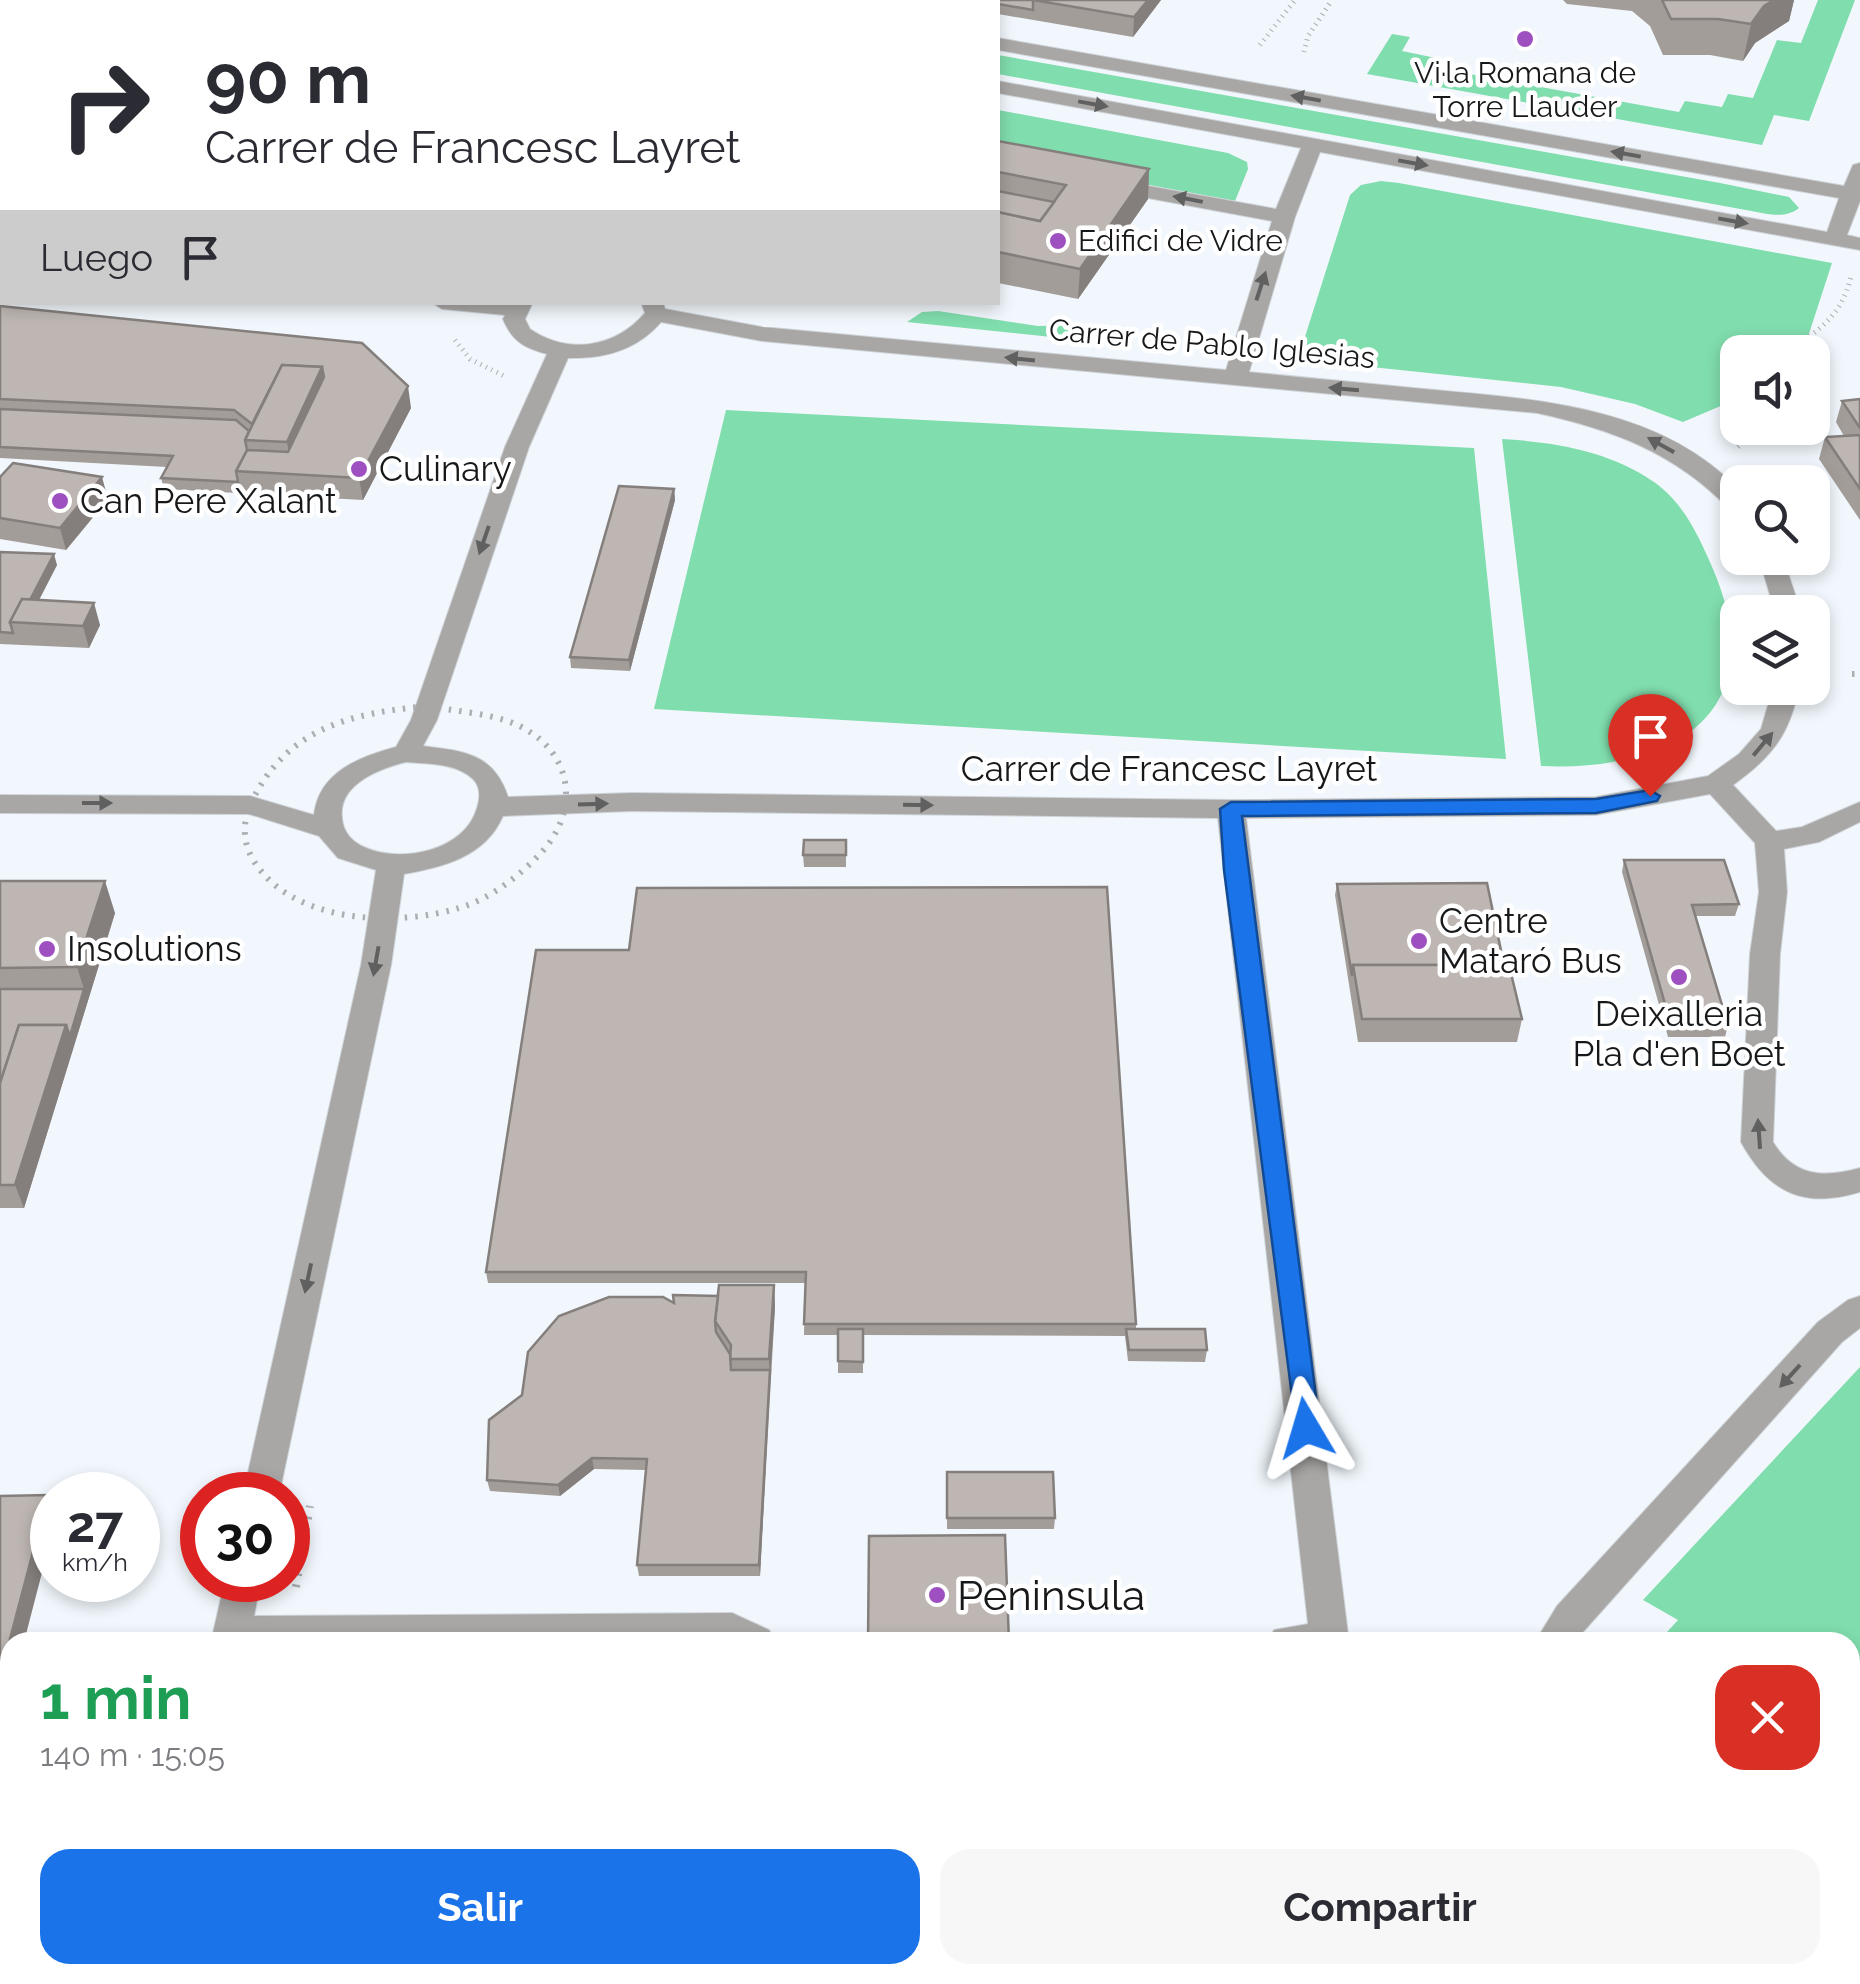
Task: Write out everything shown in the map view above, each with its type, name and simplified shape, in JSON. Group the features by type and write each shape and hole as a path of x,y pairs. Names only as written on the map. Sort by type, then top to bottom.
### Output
{"street":[{"path":"1000,44 1855,195"},
{"path":"1000,87 1860,244"},
{"path":"1235,380 1284,217 1312,144"},
{"path":"1835,240 1855,195 1860,169"},
{"path":"1093,182 1284,217"},
{"path":"519,306 514,323 520,336 560,352 593,353 624,345 647,331 654,308"},
{"name":"Carrer de Pablo Iglesias","path":"654,308 762,334 1538,406 1638,432 1720,482"},
{"path":"406,754 428,706 517,447 560,352"},
{"name":"Carrer de Francesc Layret","path":"496,807 1596,806 1716,784 1749,760 1774,731 1781,705"},
{"path":"0,804 250,804 327,830 344,850 358,857 391,864 428,862 461,849 485,830 496,807 491,780 470,763 436,753 377,760 352,773 334,790 326,810 327,830"},
{"path":"1716,784 1753,820 1769,842 1773,892 1765,954 1756,1142 1766,1164 1790,1180 1818,1189 1860,1180"},
{"path":"1231,809 1329,1632"},
{"path":"1769,842 1810,836 1860,811"},
{"path":"266,1472 384,920 391,864"},
{"path":"1562,1630 1830,1332 1860,1308"},
{"path":"231,1632 238,1602"},
{"path":"663,1632 738,1632"}],"path":[{"path":"1260,45 1295,0"},
{"path":"1304,52 1308,36 1332,0"},
{"path":"1812,335 1845,307 1853,266"},
{"path":"1734,451 1740,445"},
{"path":"428,706 464,708 498,716 527,730 550,748 565,770 568,805 566,822 552,848 528,872 497,892 459,907 384,920 339,915 298,901 267,880 248,852 244,822 275,762 308,738 348,720 428,706"}],"green space":[{"path":"1818,0 1855,0 1809,121 1774,115 1762,145 1367,74 1392,34 1410,37 1402,51 1436,58 1431,67 1679,112 1685,101 1722,107 1728,94 1753,98 1777,40 1801,43"},
{"path":"1000,55 1720,183 1789,197 1799,208 1787,214 1767,214 1000,74"},
{"path":"1000,110 1228,153 1247,162 1248,169 1235,201 1000,157"},
{"path":"1399,183 1832,263 1809,335 1720,335 1720,406 1683,422 1635,404 1561,387 1324,362 1310,354 1303,343 1350,195 1361,185"},
{"path":"922,312 1038,326 1081,325 1120,335 1118,344 907,322"},
{"path":"726,410 1474,448 1506,759 654,709"},
{"path":"1502,439 1561,446 1600,456 1654,482 1682,510 1696,533 1721,595 1720,697 1699,724 1669,745 1631,758 1588,765 1541,766"},
{"path":"1860,1367 1860,1632 1667,1632 1678,1620 1643,1600"}],"building":[{"path":"1000,0 1033,0 1033,10 1000,4"},
{"path":"1033,0 1148,0 1134,17"},
{"path":"1662,0 1774,0 1764,6 1751,24 1671,19"},
{"path":"1000,141 1149,169 1080,269 1000,252 1000,212 1040,221 1066,185 1000,172"},
{"path":"1000,191 1054,202 1040,221 1000,212"},
{"path":"0,306 362,343 408,386 359,478 236,471 247,450 288,452 324,377 322,367 282,365 252,424 234,410 0,399"},
{"path":"282,365 322,367 287,442 245,440"},
{"path":"1860,399 1860,428 1842,401"},
{"path":"0,409 236,420 249,431 245,440 247,450 236,471 238,482 161,478 173,456 0,447"},
{"path":"1860,435 1860,489 1830,444 1830,437"},
{"path":"13,463 102,477 60,528 0,518 0,477"},
{"path":"619,486 674,489 629,660 570,657"},
{"path":"0,552 54,554 30,600 22,599 10,622 13,633 0,632"},
{"path":"22,599 94,603 83,626 10,622"},
{"path":"804,840 846,840 846,855 803,855"},
{"name":"Deixalleria Pla d'en Boet","path":"1624,860 1724,860 1739,904 1692,905 1728,1025 1671,1025"},
{"path":"0,881 105,881 77,967 0,968"},
{"path":"1487,883 1504,965 1353,965 1352,976 1337,884"},
{"path":"1107,887 1136,1324 804,1324 806,1272 486,1272 536,950 629,950 637,888"},
{"path":"1353,965 1509,965 1522,1019 1362,1019"},
{"path":"0,989 84,989 70,1036 66,1025 19,1025 0,1083"},
{"path":"19,1025 66,1025 15,1185 0,1185 0,1083"},
{"path":"719,1285 774,1285 769,1359 730,1359 731,1345 715,1321"},
{"path":"673,1295 718,1296 716,1332 730,1354 731,1370 770,1370 759,1565 637,1565 647,1459 592,1458 558,1485 487,1480 489,1420 522,1395 528,1352 559,1316 609,1297 663,1297 674,1303"},
{"path":"838,1329 863,1329 863,1362 838,1361"},
{"path":"1126,1329 1205,1329 1207,1350 1129,1350"},
{"path":"947,1472 1053,1472 1055,1518 947,1518"},
{"path":"30,1495 30,1563 12,1632 0,1632 0,1496"},
{"name":"Peninsula","path":"1005,1535 1009,1632 868,1632 869,1536"}],"place":[{"name":"Vi·la Romana de Torre Llauder","path":"1525,39"},
{"name":"Edifici de Vidre","path":"1058,241"},
{"name":"Culinary","path":"359,469"},
{"name":"Can Pere Xalant","path":"60,501"},
{"name":"Centre Mataró Bus","path":"1419,941"},
{"name":"Insolutions","path":"47,949"},
{"name":"Deixalleria Pla d'en Boet","path":"1679,977"},
{"name":"Peninsula","path":"937,1595"}],"route":[{"path":"1306,1428 1235,870 1231,809 1596,806 1650,796"}]}
